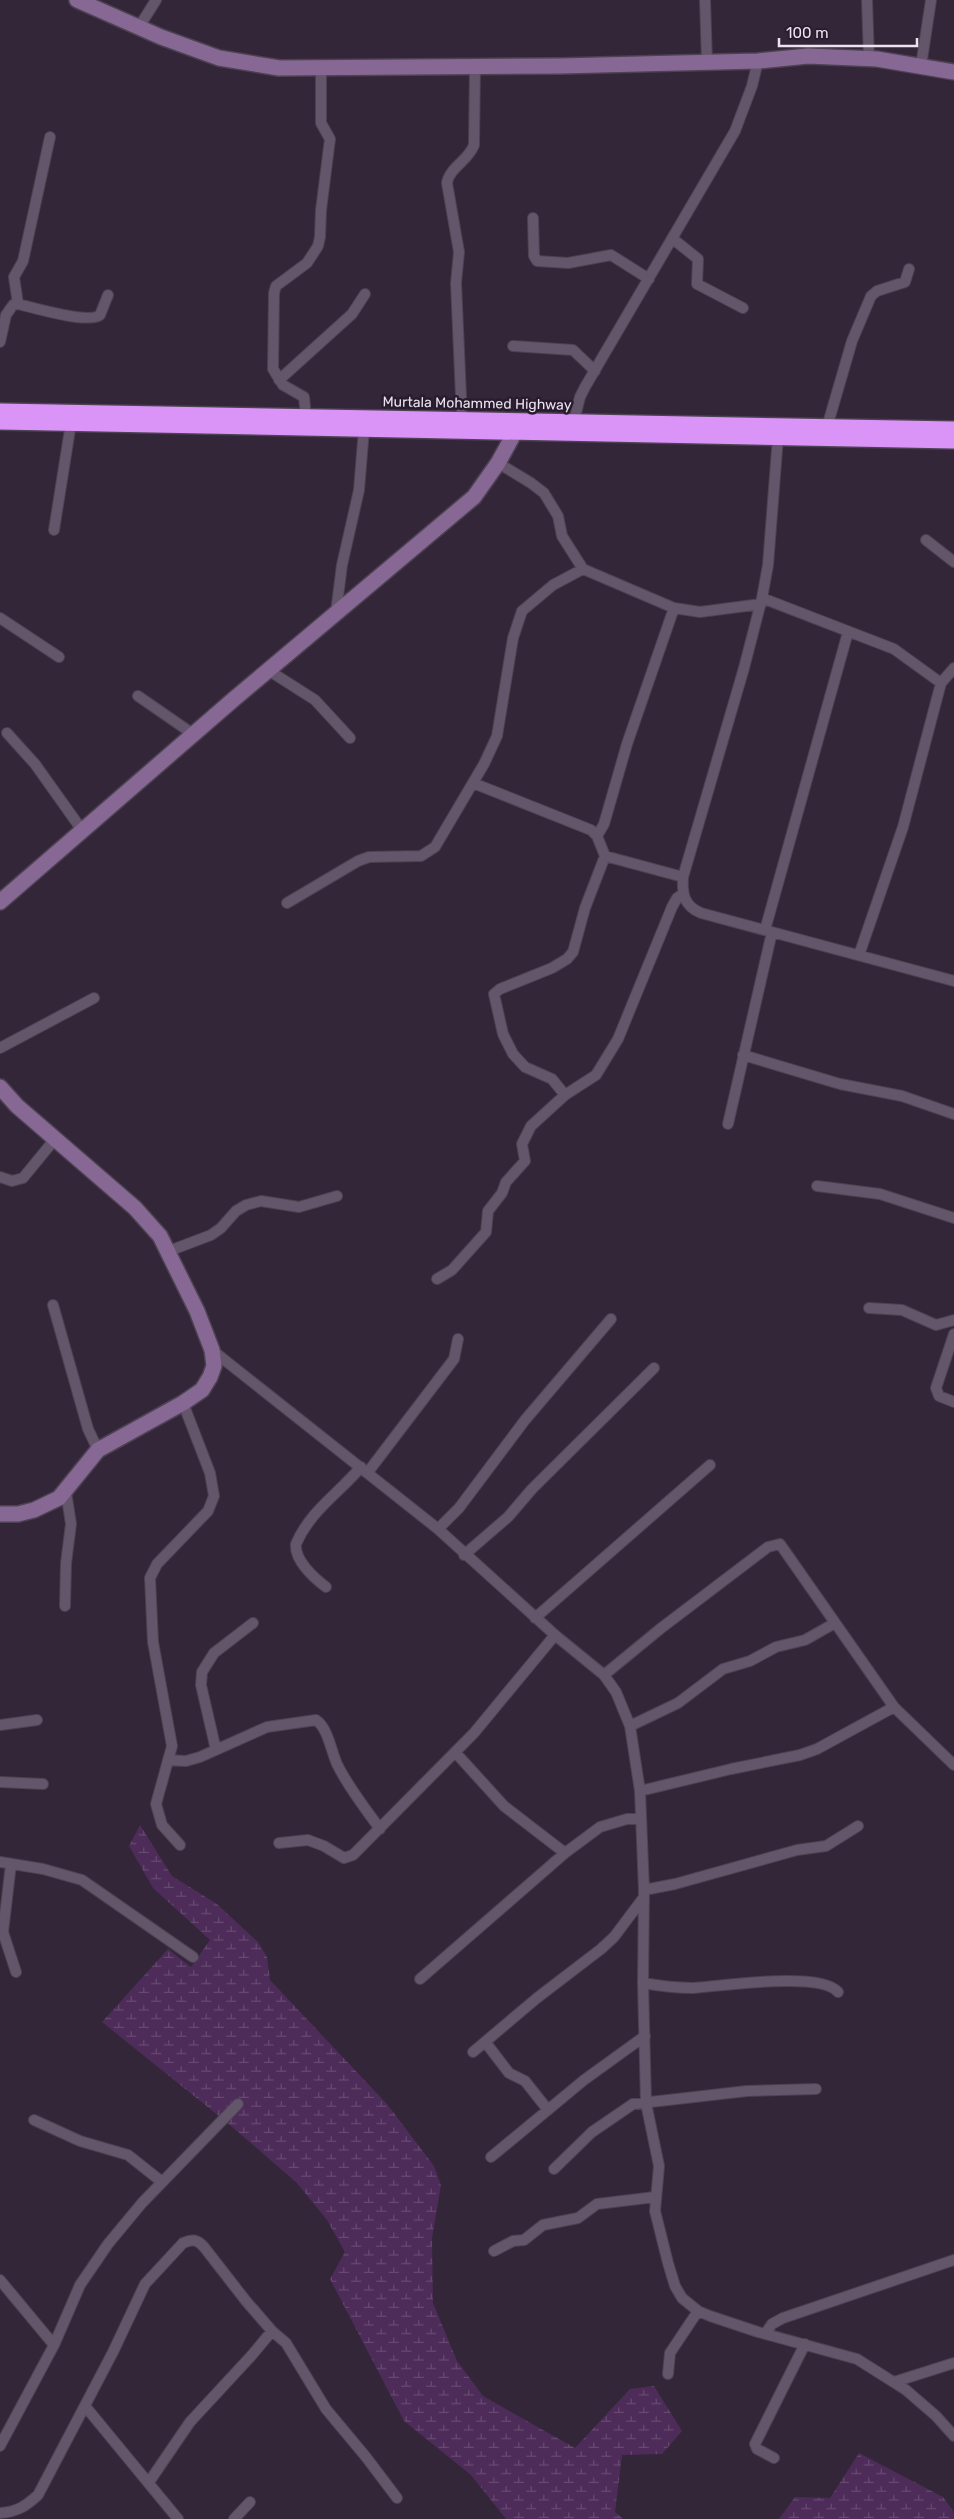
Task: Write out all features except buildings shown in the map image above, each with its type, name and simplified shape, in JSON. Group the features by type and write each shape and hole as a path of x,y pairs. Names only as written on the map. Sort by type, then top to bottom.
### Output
{"highway":[{"name":"Murtala Mohammed Highway","path":"0,411 574,421 659,429 828,427 954,429"},
{"path":"0,422 515,432 659,429 778,437 954,441"}],"street":[{"path":"76,0 219,58 278,68 758,61 808,56 869,59 954,72"},
{"path":"139,27 156,0"},
{"path":"705,0 707,62"},
{"path":"867,0 869,59"},
{"path":"921,66 931,0"},
{"path":"574,421 580,398 595,370 735,131 752,86 758,61"},
{"path":"462,419 456,283 459,252 447,183 448,176 470,155 474,145 475,66"},
{"path":"306,417 304,397 286,388 279,380 271,363 275,289 307,263 318,246 320,237 321,210 330,139 321,123 321,68"},
{"path":"18,304 14,277 23,260 50,137"},
{"path":"533,218 534,256 537,261 568,263 611,255 649,279"},
{"path":"673,239 698,259 697,284 743,308"},
{"path":"828,427 852,341 871,296 883,289 903,284 909,269"},
{"path":"279,380 352,314 365,294"},
{"path":"0,342 6,315 13,305 18,304 58,314 94,318 100,315 108,295"},
{"path":"513,346 573,350 595,370"},
{"path":"54,530 71,423"},
{"path":"336,612 342,565 359,490 364,430"},
{"path":"0,902 193,734 474,497 498,463 515,432"},
{"path":"778,437 768,565 762,601 683,877 683,894 687,904 692,909 954,981"},
{"path":"498,463 532,483 544,493 558,516 562,536 584,569 674,608 700,612 762,601 894,649 942,683"},
{"path":"926,540 954,560"},
{"path":"287,904 363,859 369,857 413,857 429,853 435,847 497,736 513,638 522,611 553,584 584,569"},
{"path":"597,836 604,824 627,744 674,608"},
{"path":"0,618 59,656"},
{"path":"728,1124 768,931 848,632"},
{"path":"859,955 903,827 942,683 954,668"},
{"path":"268,670 315,700 350,738"},
{"path":"138,696 193,734"},
{"path":"7,733 35,764 82,830"},
{"path":"473,782 591,830 597,836 605,856 585,908 577,939 567,959 552,968 500,988 494,994 502,1034 513,1054 525,1067 552,1079 565,1095"},
{"path":"605,856 683,877"},
{"path":"437,1279 452,1270 486,1232 488,1212 502,1193 506,1182 526,1159 522,1149 526,1134 549,1108 596,1075 607,1058 618,1039 672,907 677,898 683,894"},
{"path":"0,1048 94,998"},
{"path":"743,1055 833,1082 917,1100 954,1114"},
{"path":"0,1087 135,1208 160,1236 197,1311 212,1350 214,1366 202,1390 183,1404 98,1450 66,1492 49,1504 18,1514 0,1514"},
{"path":"0,1178 12,1181 23,1178 56,1139"},
{"path":"817,1186 880,1194 954,1218"},
{"path":"169,1251 211,1235 222,1228 236,1211 246,1205 261,1201 298,1207 337,1196"},
{"path":"53,1305 88,1429 98,1450"},
{"path":"869,1308 902,1310 936,1325 954,1320"},
{"path":"438,1530 459,1508 525,1420 610,1319"},
{"path":"954,1334 936,1388 939,1396 954,1402"},
{"path":"326,1587 302,1562 295,1550 296,1544 320,1507 364,1470 454,1359 458,1339"},
{"path":"212,1350 438,1530 554,1635 604,1675 616,1692 630,1726 640,1791 644,1893 643,1983 646,2103 660,2166 655,2197 658,2230 675,2286 682,2298 698,2310 765,2334 857,2359 894,2382 936,2416 954,2436"},
{"path":"464,1555 508,1517 532,1489 654,1368"},
{"path":"180,1844 162,1825 156,1804 168,1760 171,1737 153,1642 150,1578 157,1564 208,1511 214,1496 210,1473 183,1404"},
{"path":"535,1618 710,1465"},
{"path":"65,1606 66,1563 71,1524 66,1492"},
{"path":"604,1675 660,1629 772,1545 783,1546 894,1707 954,1765"},
{"path":"216,1750 202,1685 202,1672 214,1653 253,1623"},
{"path":"630,1726 678,1703 723,1669 750,1661 776,1647 805,1640 836,1624"},
{"path":"279,1843 308,1840 324,1846 344,1858 353,1855 474,1733 554,1635"},
{"path":"640,1791 800,1755 817,1749 894,1707"},
{"path":"0,1725 37,1720"},
{"path":"168,1760 186,1761 267,1727 316,1720 322,1725 338,1765 351,1789 380,1829"},
{"path":"455,1752 504,1806 565,1853"},
{"path":"0,1782 43,1784"},
{"path":"420,1979 565,1853 600,1827 627,1819 641,1819"},
{"path":"473,2052 486,2043 537,1998 601,1949 618,1932 644,1893 796,1850 826,1846 858,1826"},
{"path":"0,1862 43,1869 82,1880 193,1957"},
{"path":"11,1864 3,1932 16,1972"},
{"path":"643,1983 679,1988 792,1981 830,1984 838,1992"},
{"path":"491,2157 584,2080 645,2036"},
{"path":"486,2043 509,2073 525,2082 548,2110"},
{"path":"554,2170 592,2132 627,2107 747,2090 816,2089"},
{"path":"0,2446 54,2345 80,2285 108,2244 162,2182 238,2104"},
{"path":"34,2120 80,2141 128,2155 162,2182"},
{"path":"494,2251 513,2241 524,2240 543,2225 578,2218 598,2204 655,2197"},
{"path":"0,2513 14,2512 27,2505 38,2495 86,2406 144,2284 176,2250 190,2240 199,2241 204,2246 272,2331 286,2343 326,2410 366,2457 397,2498"},
{"path":"765,2334 772,2324 783,2318 954,2260"},
{"path":"0,2280 54,2345"},
{"path":"668,2374 670,2353 698,2310"},
{"path":"149,2482 190,2422 272,2331"},
{"path":"774,2458 757,2449 755,2444 805,2344"},
{"path":"894,2382 954,2363"},
{"path":"86,2406 178,2519"},
{"path":"234,2519 250,2502"}],"green space":[{"path":"140,1825 172,1876 217,1904 258,1942 267,1957 270,1980 387,2104 434,2166 441,2185 432,2238 433,2303 457,2361 483,2396 575,2448 630,2389 654,2386 682,2431 662,2454 622,2455 615,2512 623,2519 506,2519 471,2475 404,2421 330,2279 345,2252 327,2220 297,2183 230,2125 102,2022 168,1949 191,1967 210,1940 153,1888 129,1846"},
{"path":"859,2453 943,2497 953,2511 954,2519 779,2519 795,2497 830,2498"}]}
